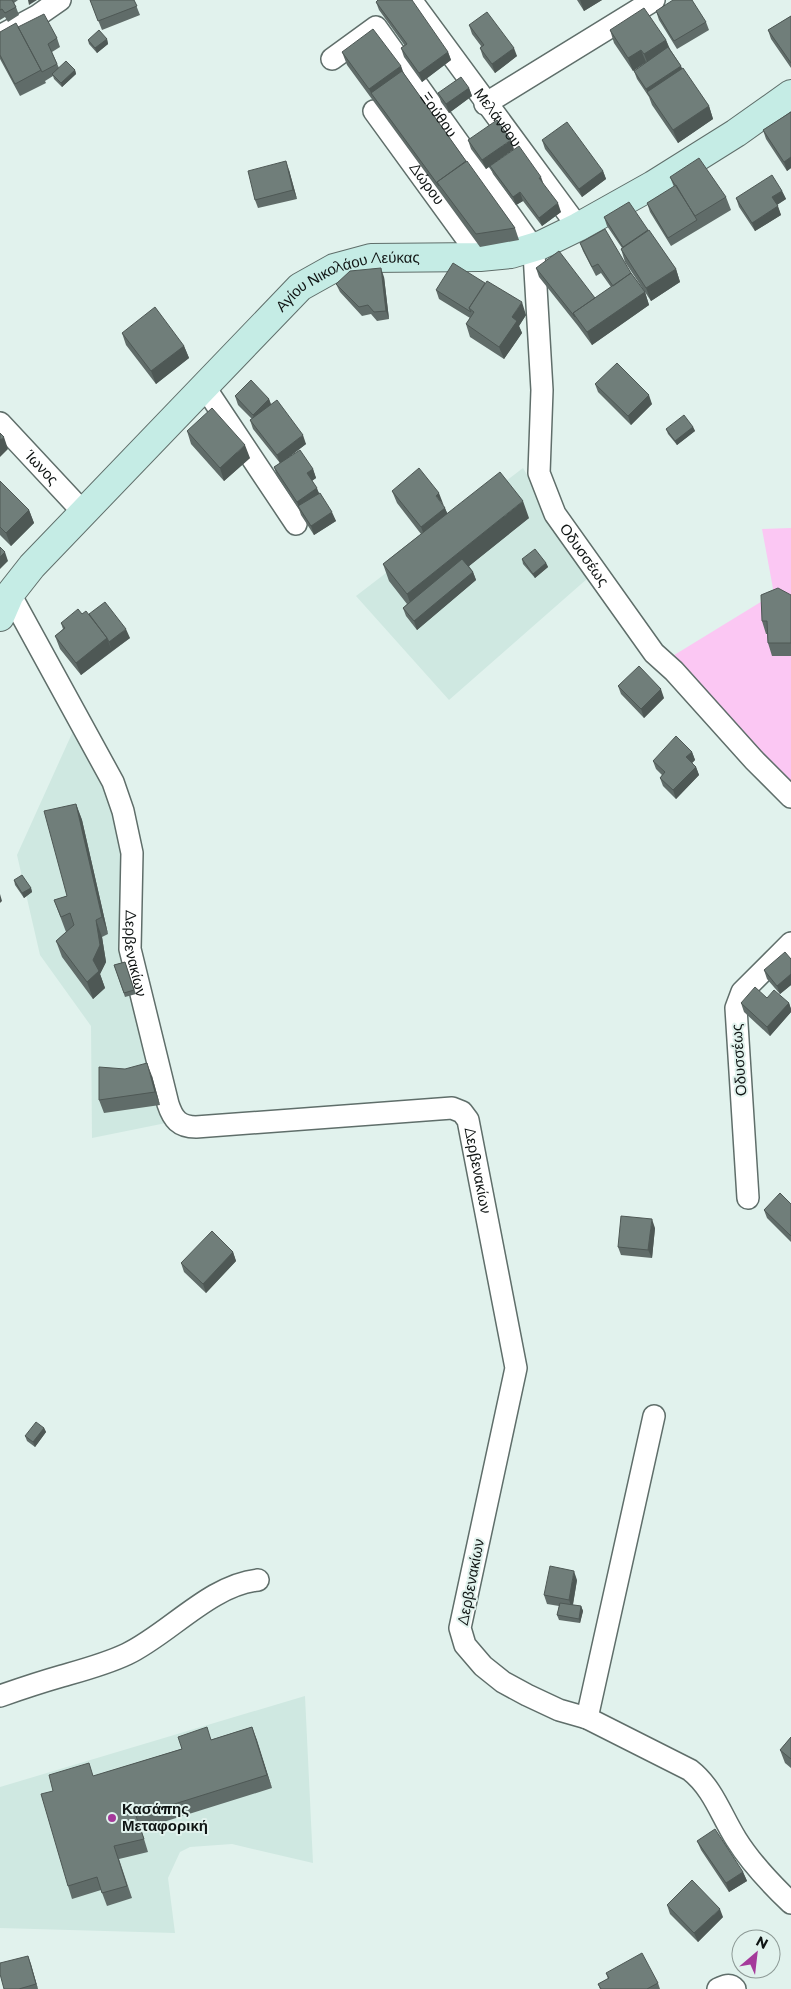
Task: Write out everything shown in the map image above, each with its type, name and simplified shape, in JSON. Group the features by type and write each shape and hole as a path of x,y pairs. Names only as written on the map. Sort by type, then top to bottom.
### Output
{"main road":[{"name":"Αγίου Νικολάου Λεύκας","path":"5,606 32,566 300,287 334,268 356,261 379,257 480,257 511,254 533,248 578,227 678,170 736,133 791,94"}],"street":[{"path":"0,36 38,16 60,0"},
{"path":"485,104 654,0"},
{"name":"Μελάνθου","path":"414,4 485,104 578,227"},
{"name":"Ξούθου","path":"332,59 376,26 533,248"},
{"name":"Δώρου","path":"374,111 480,257"},
{"name":"Οδυσσέως","path":"533,248 542,390 539,473 555,514 654,653 674,671 754,760 791,797"},
{"path":"204,386 296,524"},
{"name":"Ίωνος","path":"0,423 83,512"},
{"name":"Δερβενακίων","path":"5,606 113,782 123,811 132,854 130,949 168,1104 172,1115 178,1123 186,1127 196,1127 452,1108 462,1112 468,1120 516,1368 460,1628 465,1645 483,1666 503,1682 559,1710 587,1718 675,1761 700,1778 711,1792 742,1849 791,1903"},
{"name":"Οδυσσέως","path":"748,1198 736,1008 742,992 791,943"},
{"path":"587,1718 654,1416"},
{"path":"0,1696 124,1655 158,1636 203,1604 230,1588 243,1582 258,1580"},
{"path":"718,1989 726,1985 730,1985 735,1989"}],"shaded area":[{"path":"523,468 588,578 449,700 356,596"},
{"path":"791,528 791,786 671,657 774,594 762,529"},
{"path":"74,729 112,786 131,857 128,948 171,1122 92,1138 91,1026 40,955 17,855"},
{"path":"305,1696 313,1863 232,1844 190,1847 180,1852 168,1878 175,1933 0,1928 0,1787"}],"building":[{"path":"0,0 12,0 16,7 5,13 2,9 0,10"},
{"path":"90,0 134,0 137,6 98,21"},
{"path":"378,0 412,0 448,52 419,73 401,48 407,44 376,2"},
{"path":"673,0 692,0 706,22 674,41 656,11"},
{"path":"644,8 666,40 644,54 641,50 628,58 610,30"},
{"path":"487,12 514,48 492,64 480,48 484,45 469,25"},
{"path":"44,14 57,38 48,44 57,64 42,72 18,27"},
{"path":"791,16 791,63 768,30"},
{"path":"16,23 41,70 15,84 0,55 0,32"},
{"path":"373,29 401,66 369,89 342,52"},
{"path":"99,30 107,39 95,48 88,40"},
{"path":"668,47 681,66 646,89 634,71"},
{"path":"66,61 75,70 61,83 52,74"},
{"path":"683,68 709,106 673,130 647,92"},
{"path":"402,71 466,161 437,182 439,186 371,93"},
{"path":"461,77 469,88 446,104 438,93"},
{"path":"791,112 791,157 784,162 763,130"},
{"path":"497,120 511,140 482,160 468,140"},
{"path":"567,122 603,171 579,189 542,140"},
{"path":"519,146 541,177 539,178 558,203 539,218 520,192 513,197 490,166"},
{"path":"699,158 726,197 695,216 670,177"},
{"path":"286,161 293,190 255,200 248,171"},
{"path":"467,161 515,228 476,234 437,182"},
{"path":"772,175 782,191 772,197 778,206 752,223 736,198"},
{"path":"676,185 697,220 668,238 647,203"},
{"path":"629,202 648,230 623,247 604,217"},
{"path":"605,229 631,273 613,286 598,264 592,267 580,243"},
{"path":"649,230 676,269 646,288 621,249"},
{"path":"559,251 595,298 573,313 575,317 536,268"},
{"path":"453,263 485,283 469,308 471,312 436,290"},
{"path":"381,268 386,311 374,312 368,305 359,307 336,284 350,271"},
{"path":"631,273 645,292 587,332 573,313"},
{"path":"487,281 522,302 512,317 517,321 499,347 466,324 474,312 469,308"},
{"path":"155,307 184,346 151,371 122,333"},
{"path":"617,363 649,395 628,416 595,384"},
{"path":"251,380 269,399 253,415 235,396"},
{"path":"277,400 303,435 277,455 250,420"},
{"path":"212,408 245,445 220,468 187,431"},
{"path":"684,415 693,427 675,441 666,429"},
{"path":"300,450 313,469 307,473 317,488 297,502 274,467"},
{"path":"419,468 439,493 436,496 445,508 421,527 392,491"},
{"path":"500,472 523,501 407,594 383,564"},
{"path":"0,481 29,510 6,533 0,527"},
{"path":"320,493 332,512 311,526 298,506"},
{"path":"0,547 5,552 0,557"},
{"path":"535,549 546,563 533,574 522,559"},
{"path":"462,559 473,572 414,621 403,608"},
{"path":"778,588 791,595 791,643 768,643 767,621 762,621 761,595"},
{"path":"105,602 126,629 109,642 89,614"},
{"path":"78,609 82,614 86,611 107,638 76,663 55,636 65,628 61,623"},
{"path":"639,666 661,689 641,709 618,686"},
{"path":"676,736 692,752 686,757 696,767 673,790 660,778 665,772 653,761"},
{"path":"76,804 102,917 96,920 100,945 93,960 99,971 87,982 56,941 74,925 70,913 61,917 54,900 67,896 44,811"},
{"path":"22,875 31,888 22,893 14,880"},
{"path":"785,952 791,959 791,974 777,986 764,970"},
{"path":"125,962 134,990 124,993 114,965"},
{"path":"755,987 767,998 774,990 789,1003 767,1027 741,1003"},
{"path":"147,1063 155,1092 99,1100 99,1067 125,1069"},
{"path":"780,1193 791,1204 791,1236 764,1210"},
{"path":"621,1216 652,1219 648,1250 618,1247"},
{"path":"212,1231 233,1252 203,1284 181,1263"},
{"path":"36,1422 44,1428 33,1442 25,1436"},
{"path":"550,1566 574,1571 569,1600 544,1595"},
{"path":"560,1603 581,1606 579,1619 557,1615"},
{"name":"Κασάπης Μεταφορική","path":"207,1727 211,1740 252,1727 267,1775 136,1816 144,1839 114,1846 127,1886 102,1893 97,1877 68,1886 41,1794 53,1791 49,1775 89,1763 93,1776 182,1749 178,1737"},
{"path":"791,1737 791,1759 780,1750"},
{"path":"715,1829 743,1872 726,1883 697,1841"},
{"path":"692,1880 720,1909 694,1933 667,1905"},
{"path":"642,1953 658,1983 647,1989 601,1989 598,1984 609,1978 606,1973"},
{"path":"28,1956 36,1984 19,1989 4,1989 0,1974 0,1963"}],"place":[{"name":"Κασάπης Μεταφορική","path":"112,1818"}]}
